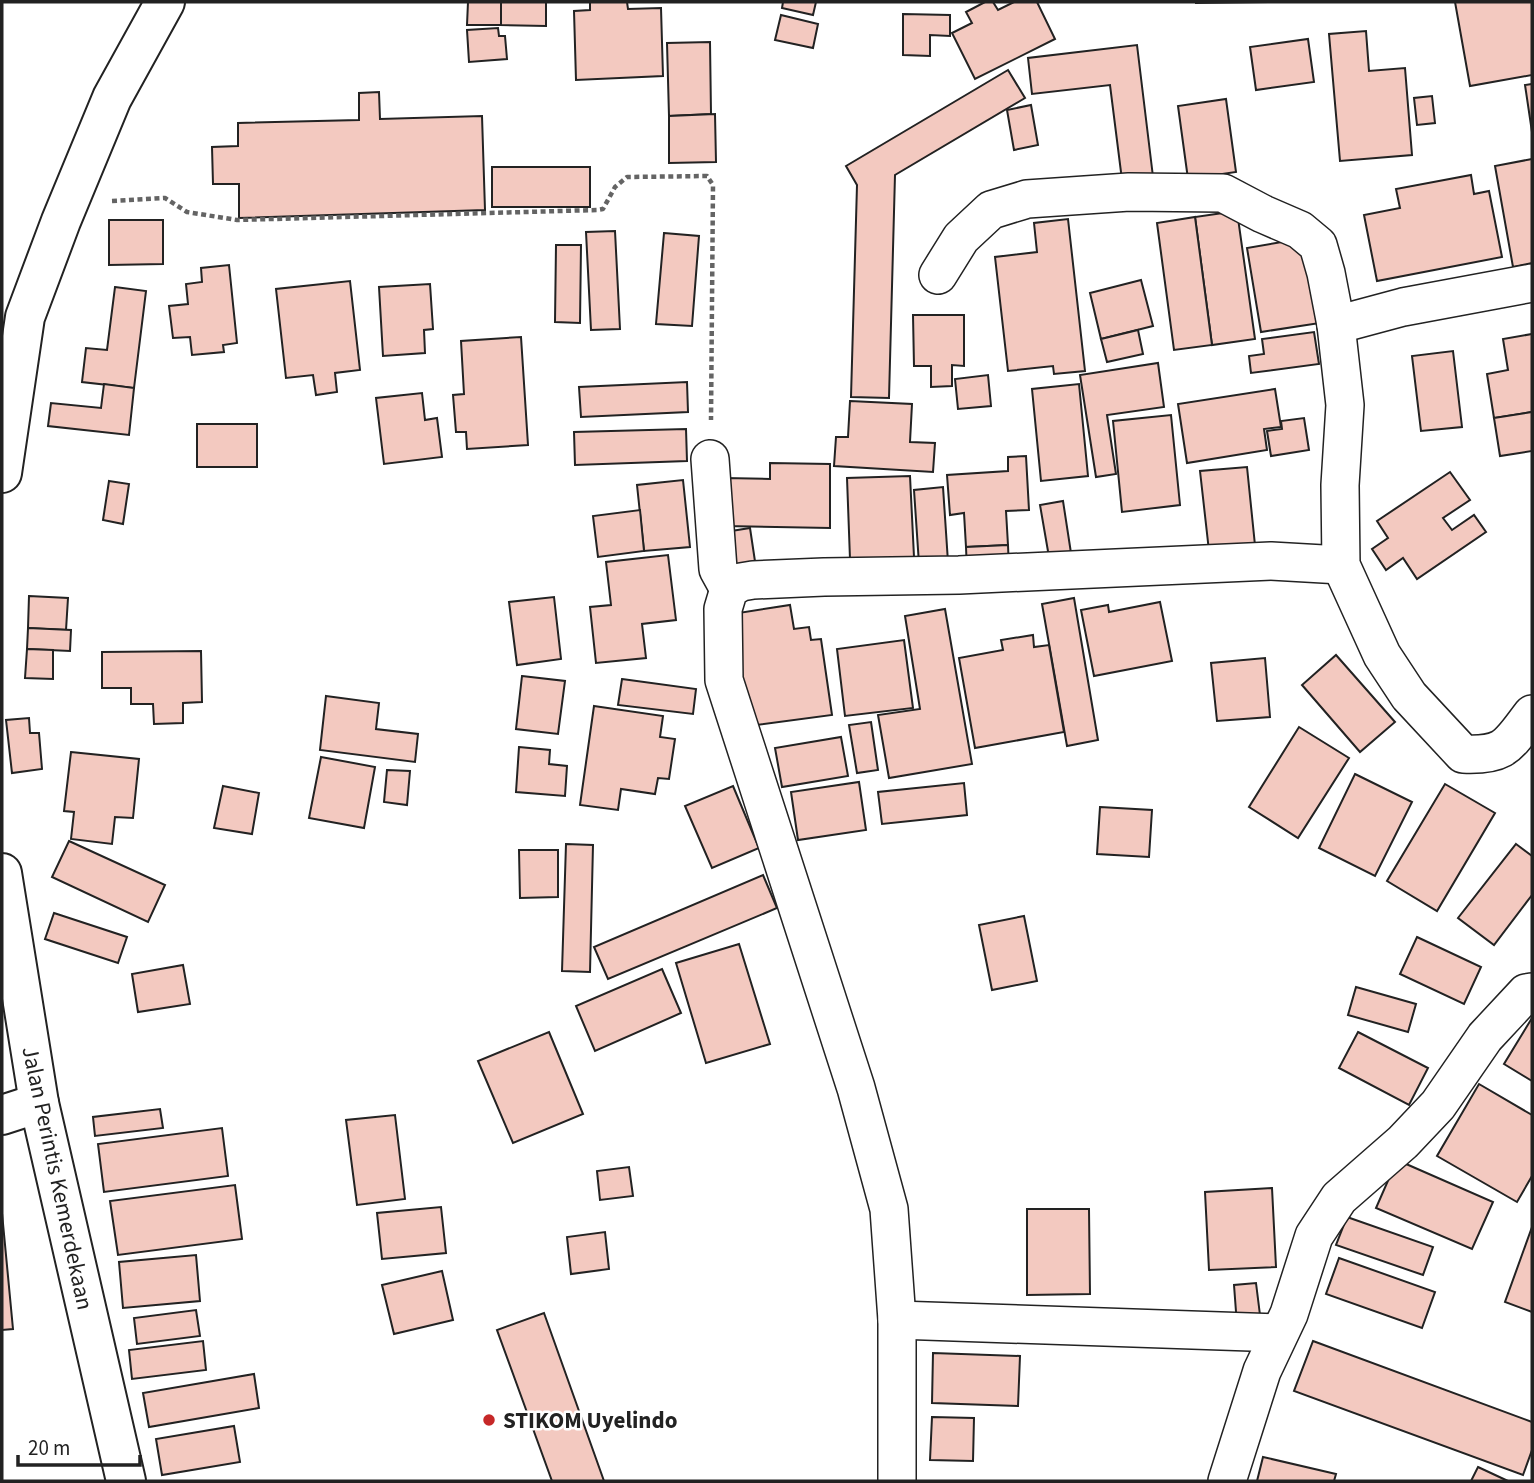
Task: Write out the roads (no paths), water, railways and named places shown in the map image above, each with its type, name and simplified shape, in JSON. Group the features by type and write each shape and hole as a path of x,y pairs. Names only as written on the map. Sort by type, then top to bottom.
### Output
{"street":[{"path":"2,473 13,318 68,204 112,98 165,2"},
{"path":"938,275 961,239 991,210 1027,199 1129,192 1223,193 1300,230 1318,245 1336,325 1345,405 1340,485 1341,565 1382,655 1409,696 1463,754 1485,755 1505,748 1532,714"},
{"path":"1336,325 1403,307 1532,284"},
{"path":"710,459 718,569 729,589"},
{"path":"897,1481 897,1320 889,1209 856,1088 724,680 723,608 729,589 741,582 753,580 824,577 959,575 1271,561 1341,565"},
{"name":"Jalan Perintis Kemerdekaan","path":"2,873 39,1103 126,1481"},
{"path":"1227,1481 1262,1371 1289,1314 1314,1236 1339,1198 1403,1142 1438,1105 1485,1037 1526,993 1532,992"},
{"path":"2,1115 39,1103"},
{"path":"897,1320 1279,1333"}],"place":[{"name":"STIKOM Uyelindo","path":"489,1420"}]}
